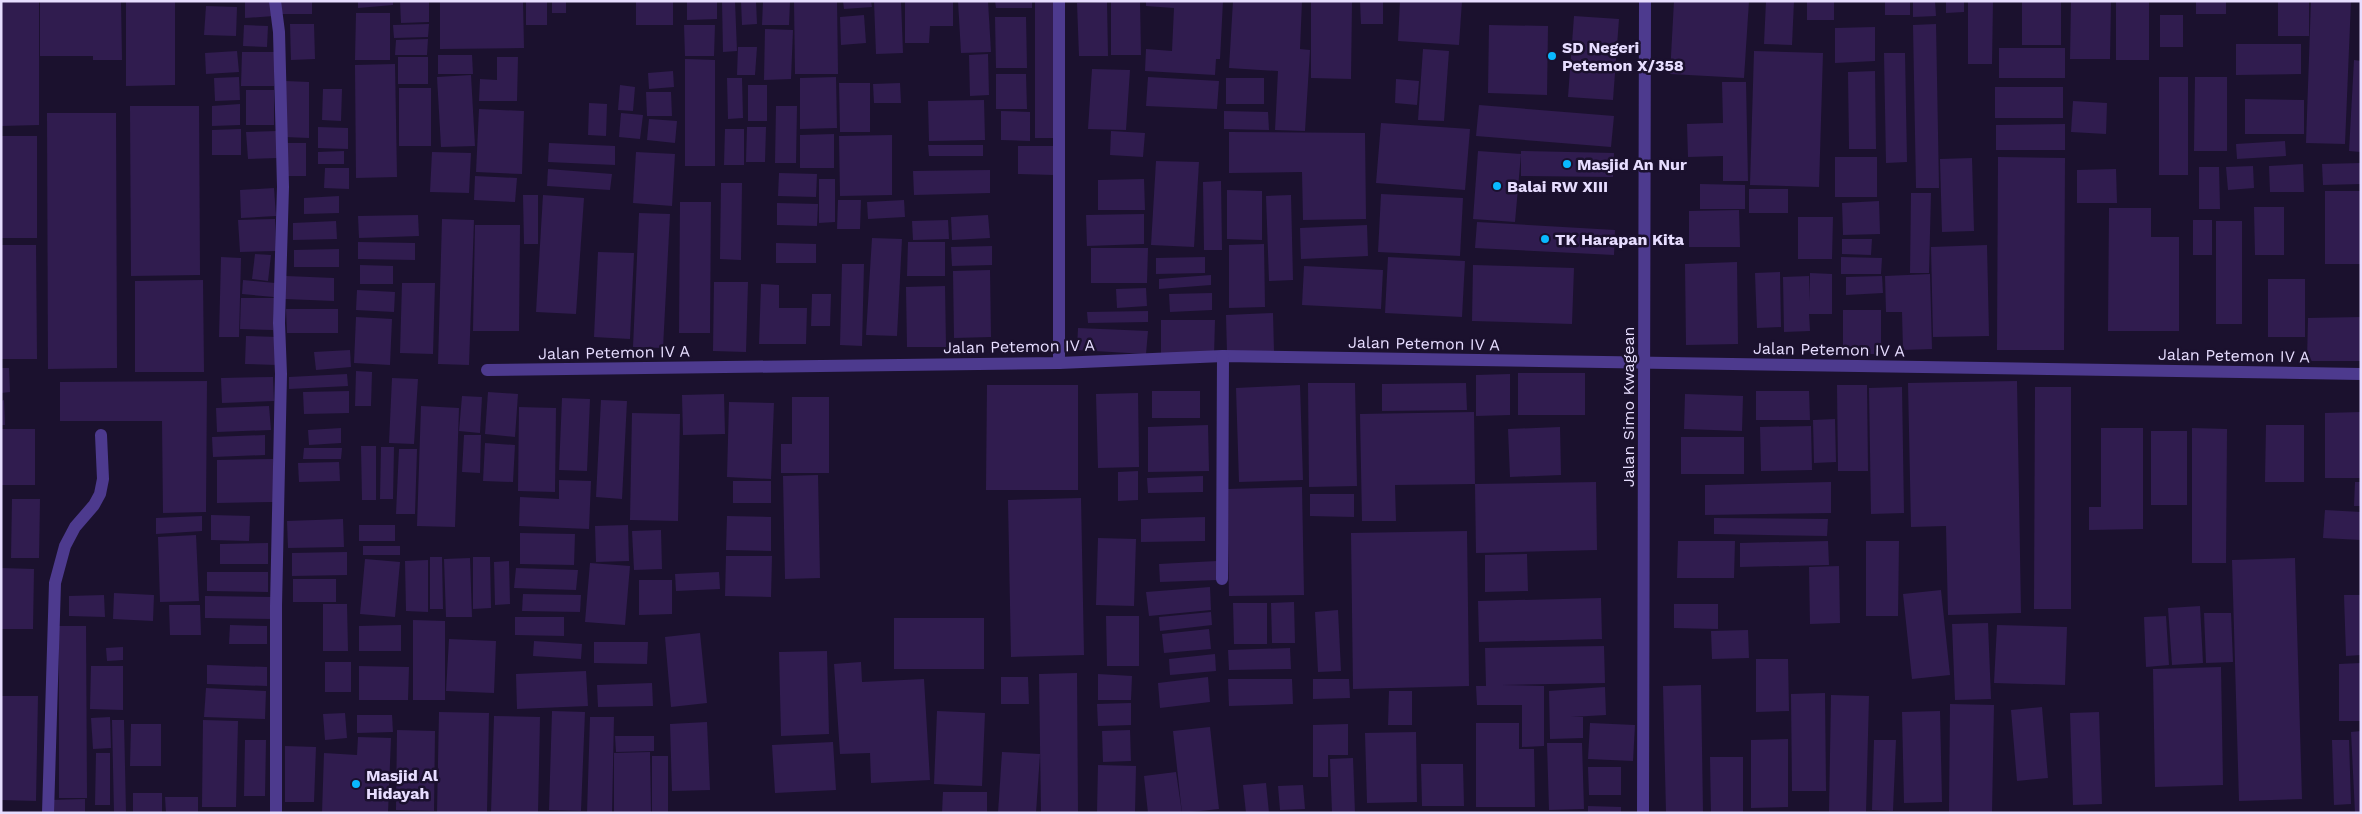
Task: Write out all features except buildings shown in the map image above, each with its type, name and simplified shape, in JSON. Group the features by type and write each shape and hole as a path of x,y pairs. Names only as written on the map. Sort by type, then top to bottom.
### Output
{"street":[{"path":"275,1 279,32 283,187 279,323 281,374 276,606 276,813"},
{"path":"1059,1 1059,363"},
{"name":"Jalan Simo Kwagean","path":"1643,813 1645,1"},
{"path":"1222,579 1223,356"},
{"name":"Jalan Petemon IV A","path":"487,370 1059,363 1223,356 2361,374"},
{"path":"48,813 55,583 65,546 75,527 94,505 100,494 103,479 102,435"}],"place":[{"name":"SD Negeri Petemon X/358","path":"1552,56"},
{"name":"Masjid An Nur","path":"1567,164"},
{"name":"Balai RW XIII","path":"1497,186"},
{"name":"TK Harapan Kita","path":"1545,239"},
{"name":"Masjid Al Hidayah","path":"356,784"}]}
